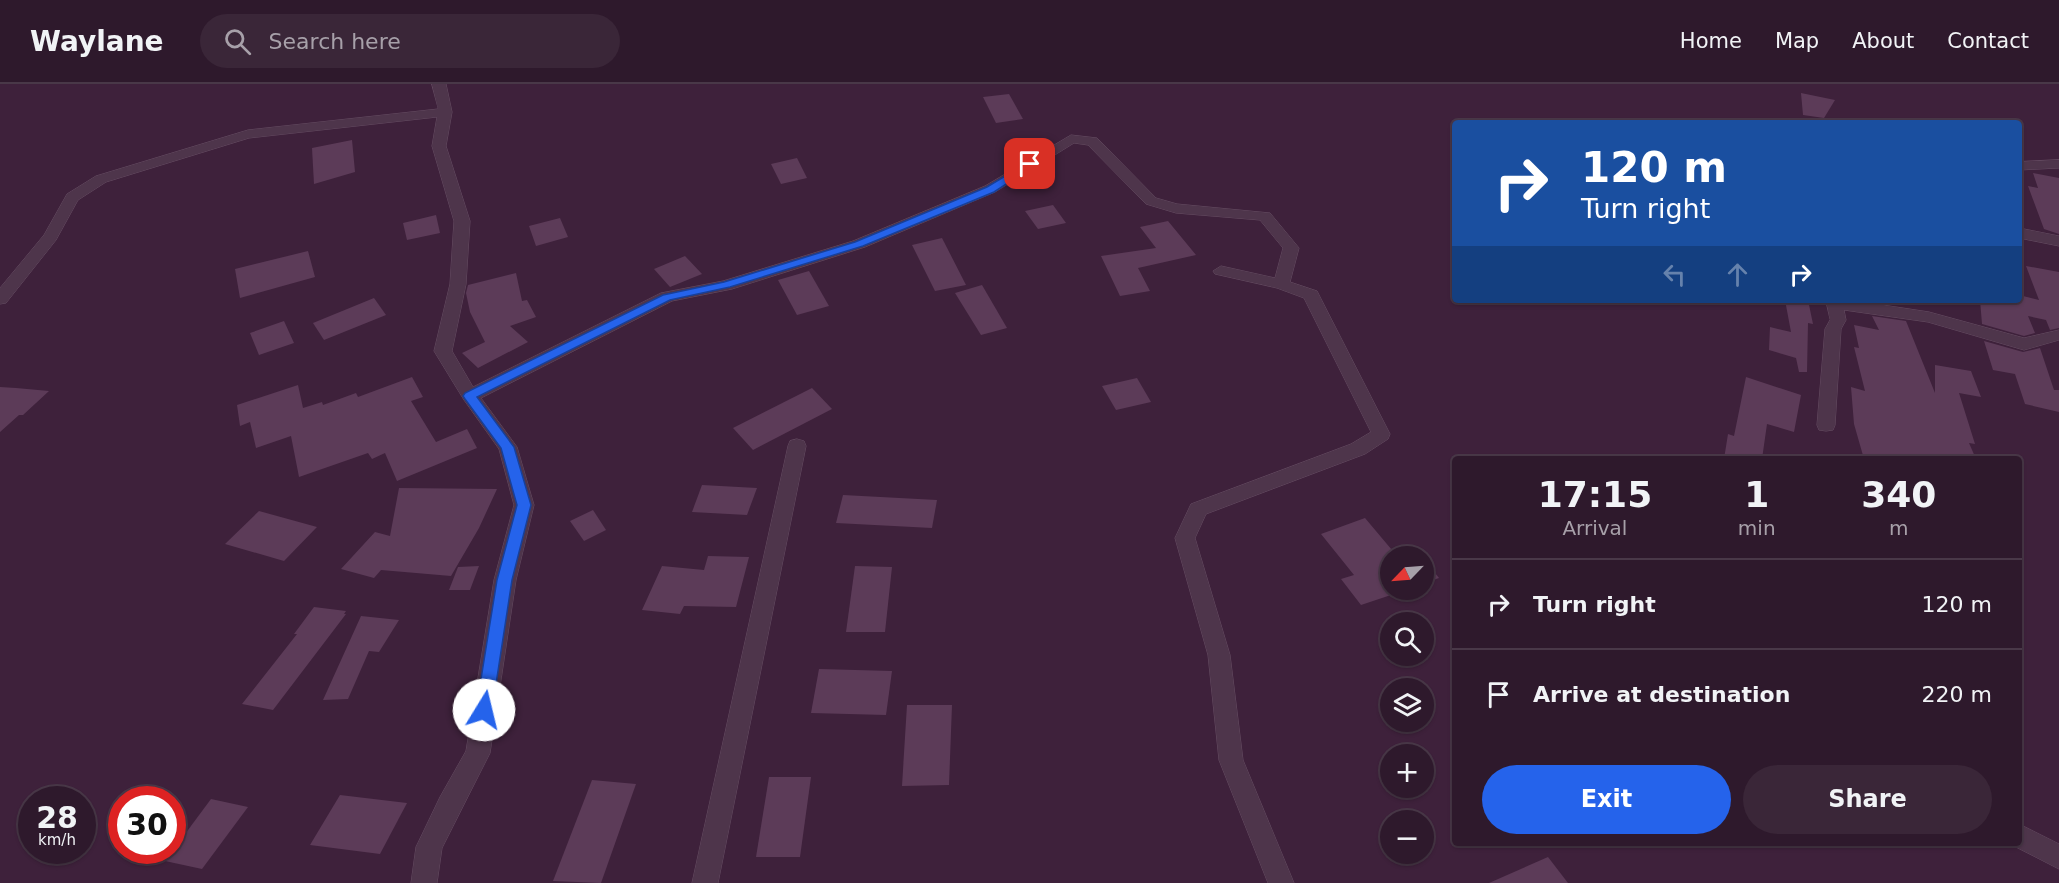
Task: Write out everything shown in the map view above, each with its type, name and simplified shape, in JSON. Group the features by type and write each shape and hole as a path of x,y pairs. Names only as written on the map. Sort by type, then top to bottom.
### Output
{"street":[{"path":"424,883 429,848 449,805 478,753 505,580 524,505 507,447 470,396 443,351 458,284 462,221 440,146 445,112 439,84"},
{"path":"0,300 51,237 72,197 101,179 248,134 445,112"},
{"path":"470,396 667,297 726,285 859,244 990,189 1071,139 1092,141 1151,201 1176,208 1265,216 1291,248 1281,284"},
{"path":"2022,166 2059,164"},
{"path":"2022,234 2059,241"},
{"path":"1221,271 1281,284 1311,295 1381,434 1358,449 1198,509 1185,538 1219,655 1231,760 1281,883"},
{"path":"1826,425 1833,329 1838,320 1835,303"},
{"path":"1841,303 1929,317 2024,344 2059,335"},
{"path":"705,883 797,446"},
{"path":"2022,838 2059,857"}],"building":[{"path":"1801,93 1835,100 1824,118 1803,115"},
{"path":"1009,94 1023,119 996,123 983,97"},
{"path":"352,140 355,172 314,184 312,148"},
{"path":"797,158 807,178 781,184 771,164"},
{"path":"2033,173 2059,178 2059,234 2044,229 2028,186 2038,188"},
{"path":"1053,205 1066,223 1038,229 1025,211"},
{"path":"436,215 440,233 407,240 403,223"},
{"path":"560,218 568,237 536,246 529,226"},
{"path":"1168,221 1196,255 1138,268 1150,291 1120,296 1101,256 1156,248 1140,227"},
{"path":"942,238 966,285 935,291 912,245"},
{"path":"308,251 315,277 240,298 235,269"},
{"path":"685,256 702,274 670,287 654,269"},
{"path":"2026,266 2059,272 2059,328 2050,330 2046,320 2028,316 2035,333 2024,336 1982,324 1980,303 2022,303 2022,296 2039,300"},
{"path":"809,271 829,306 797,315 778,280"},
{"path":"516,273 522,301 527,300 536,317 510,326 528,342 478,368 462,353 485,342 470,312 466,293 468,285"},
{"path":"982,285 1007,328 981,335 955,293"},
{"path":"374,298 386,315 324,340 313,323"},
{"path":"1786,303 1809,303 1813,324 1808,323 1807,372 1799,372 1796,358 1769,350 1770,327 1791,332"},
{"path":"1872,316 1906,321 1935,393 1935,365 1971,371 1981,397 1959,393 1975,444 1969,443 1975,456 1863,456 1854,424 1851,387 1865,391 1854,347 1859,348 1854,325 1879,330"},
{"path":"284,321 294,343 259,355 250,333"},
{"path":"1984,341 2023,352 2040,348 2054,390 2059,390 2059,412 2025,404 2015,374 1993,370"},
{"path":"412,377 423,397 411,401 436,442 467,429 477,448 397,481 385,453 372,459 368,453 299,477 291,436 256,448 250,422 240,426 237,405 298,385 303,408 322,402 323,405 356,393 358,397"},
{"path":"1746,377 1801,395 1794,432 1767,424 1762,456 1724,456 1728,434 1734,436"},
{"path":"1137,378 1151,402 1116,410 1102,386"},
{"path":"0,387 49,391 0,432"},
{"path":"812,388 832,409 753,450 733,428"},
{"path":"702,485 757,488 747,515 692,512"},
{"path":"399,488 497,489 479,528 451,576 381,570 374,578 341,569 375,532 390,536"},
{"path":"843,495 937,500 932,528 836,523"},
{"path":"593,510 606,530 584,541 570,521"},
{"path":"259,511 317,527 284,561 225,544"},
{"path":"1365,518 1389,546 1380,546 1380,599 1361,605 1341,579 1354,575 1321,534"},
{"path":"708,556 749,557 736,607 684,606 680,614 642,610 662,566 704,570"},
{"path":"479,566 470,590 449,590 458,567"},
{"path":"855,566 892,567 885,632 846,632"},
{"path":"314,607 346,611 344,614 346,614 273,710 242,704 297,634 294,634"},
{"path":"361,616 399,620 379,652 369,651 348,699 323,700"},
{"path":"819,669 892,671 886,715 811,713"},
{"path":"907,705 952,705 949,785 902,786"},
{"path":"769,777 811,777 800,857 756,857"},
{"path":"592,780 636,784 601,883 553,881"},
{"path":"340,795 407,803 380,854 310,845"},
{"path":"211,799 248,807 202,869 179,864 186,864 186,833"},
{"path":"1548,857 1568,883 1489,883"}],"route":[{"path":"484,710 505,580 524,505 507,447 470,396 667,297 726,285 859,244 990,189 1030,164"}]}
